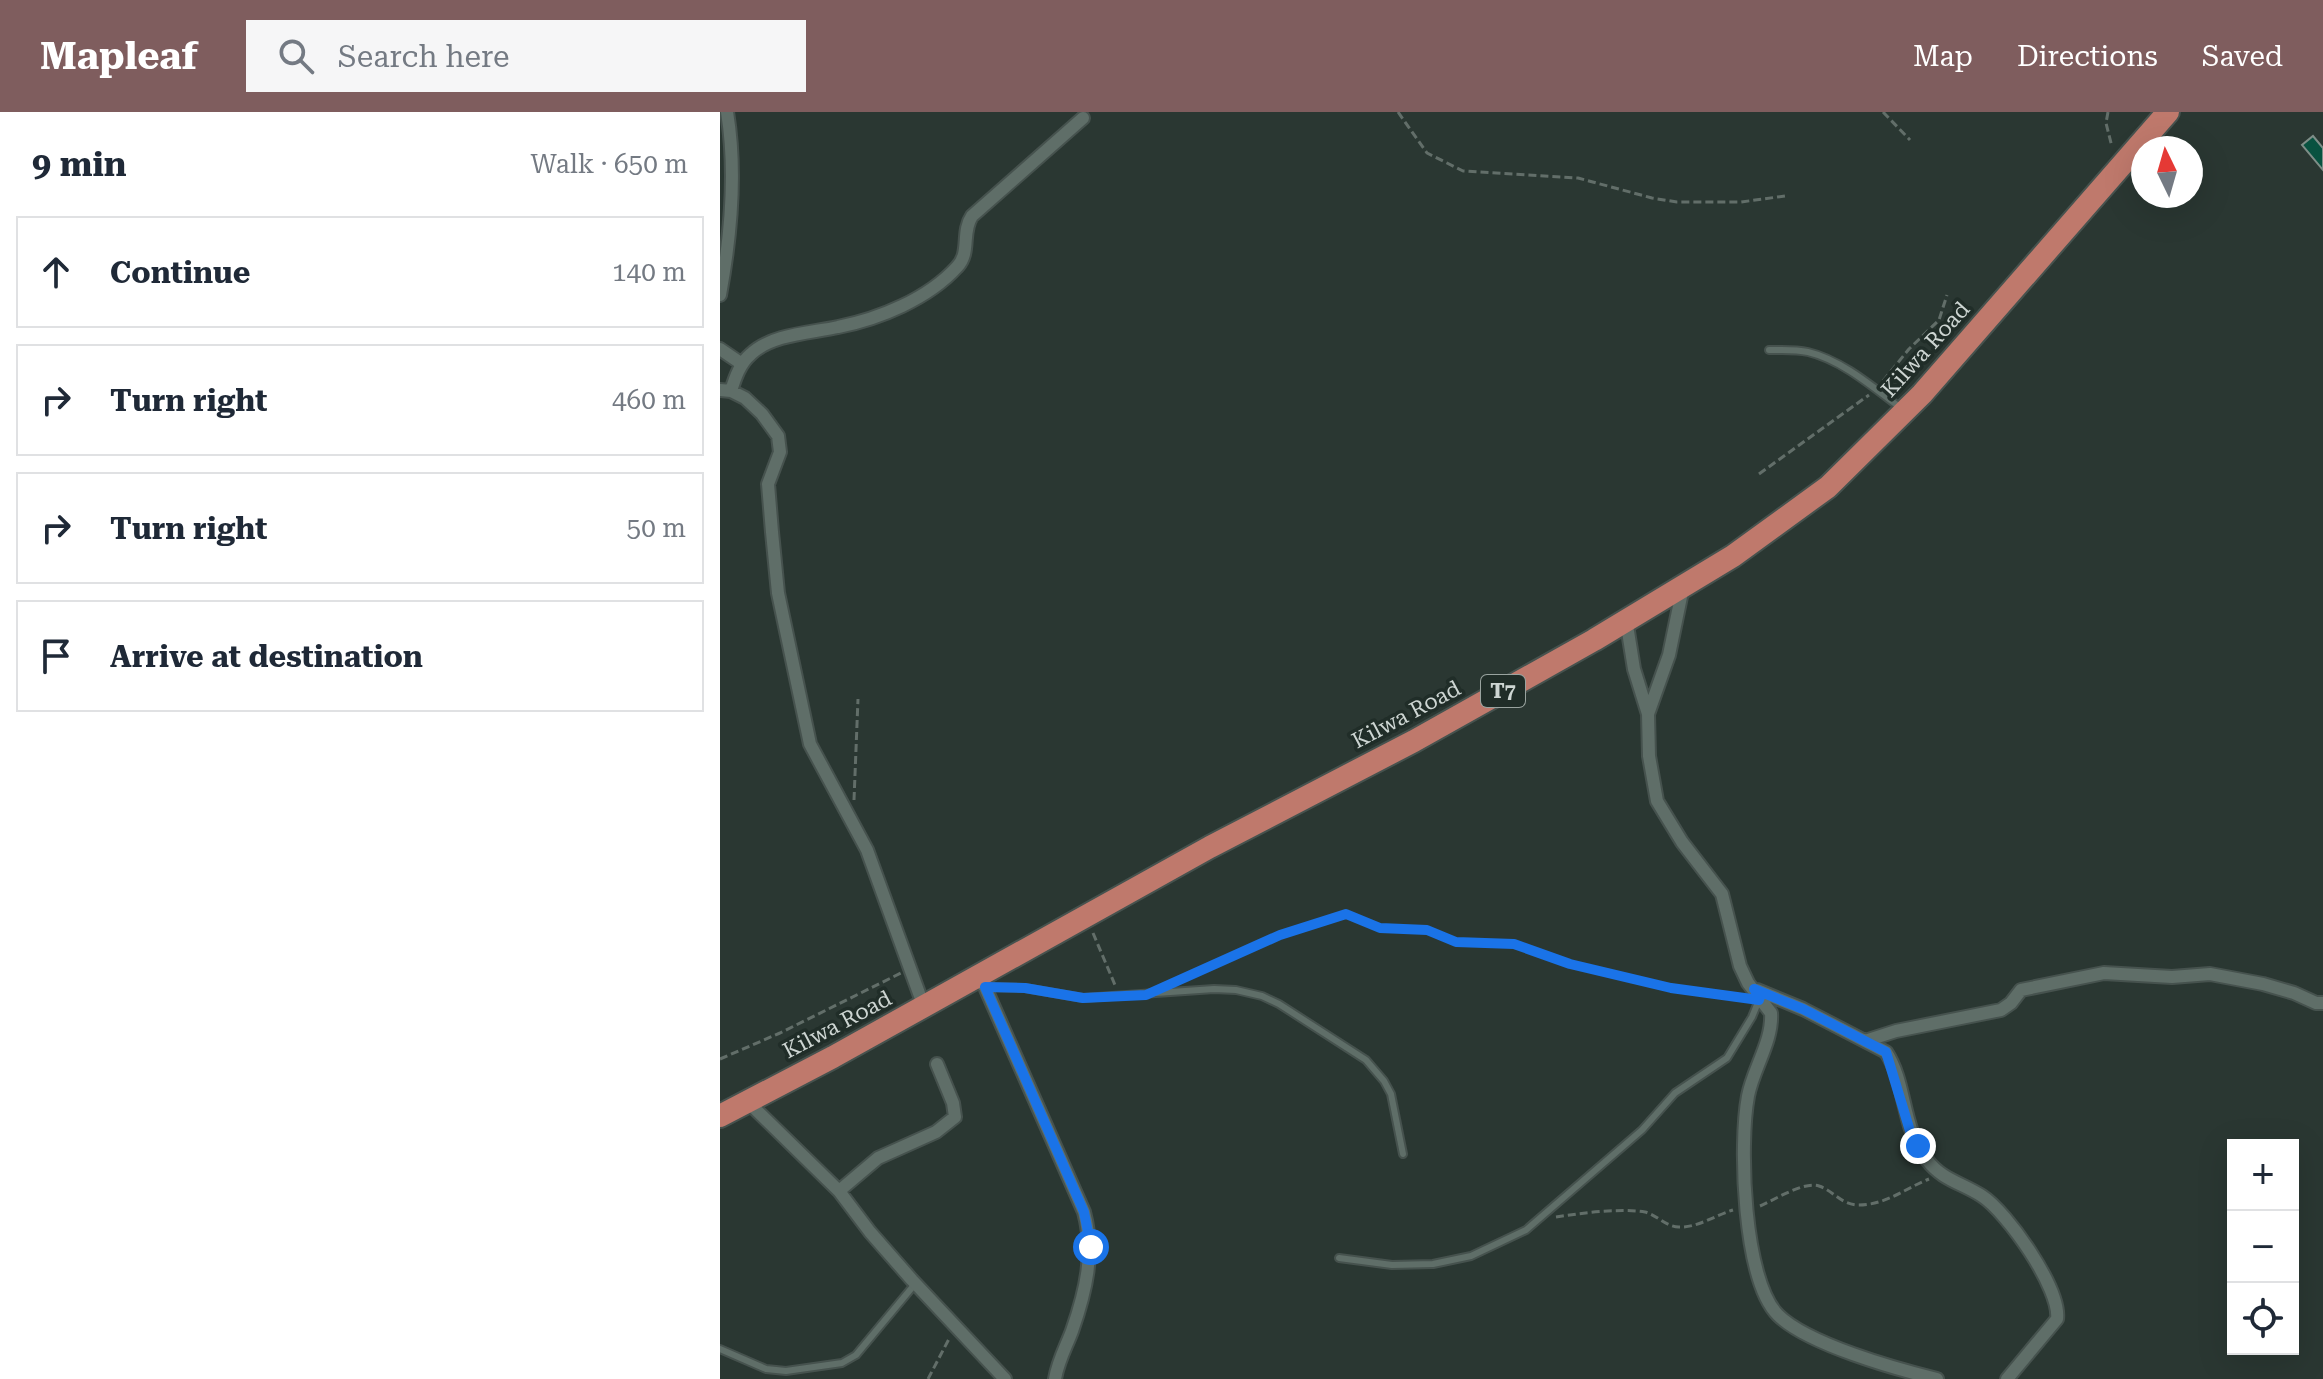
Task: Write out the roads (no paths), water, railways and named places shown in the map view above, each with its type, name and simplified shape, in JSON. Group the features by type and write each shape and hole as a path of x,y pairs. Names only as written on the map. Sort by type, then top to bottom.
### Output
{"highway":[{"name":"Kilwa Road","path":"720,1116 924,1007 980,982 1079,919 1414,741 1733,556 1828,487 1905,411 2168,112"}],"street":[{"path":"720,295 729,231 733,166 727,112"},
{"path":"924,1007 881,884 852,819 810,744 783,619 768,484 780,452 780,443 755,406 725,391 742,364 760,347 781,339 861,322 887,312 945,277 963,259 966,224 972,216 1083,118"},
{"path":"720,349 742,364"},
{"path":"1648,714 1669,655 1683,586"},
{"path":"1626,619 1634,669 1648,714 1649,756 1657,801 1682,842 1722,894 1740,966 1770,1011 1771,1020 1748,1097 1743,1165 1756,1272 1767,1301 1782,1319 1842,1350 1937,1379"},
{"path":"1865,1041 1896,1031 2001,1010 2021,990 2104,973 2227,976 2323,1003"},
{"path":"980,982 1079,1200 1089,1232 1090,1263 1071,1332 1059,1357 1055,1379"},
{"path":"1758,995 1803,1009 1884,1050 1890,1058 1915,1141 1941,1176 1982,1196 1999,1210 2037,1263 2058,1313 2053,1326 2007,1379"},
{"path":"839,1191 878,1158 936,1132 955,1117 953,1103 937,1064"},
{"path":"747,1101 839,1191 915,1283 1005,1379"}],"lane":[{"path":"1769,350 1816,354 1905,411"},
{"path":"980,982 1083,998 1214,989 1262,996 1350,1049 1374,1068 1391,1094 1403,1154"},
{"path":"1339,1258 1416,1265 1455,1260 1488,1249 1526,1230 1642,1130 1675,1093 1727,1058 1752,1017 1758,995"},
{"path":"720,1349 766,1369 802,1370 842,1363 856,1355 915,1283"}]}
